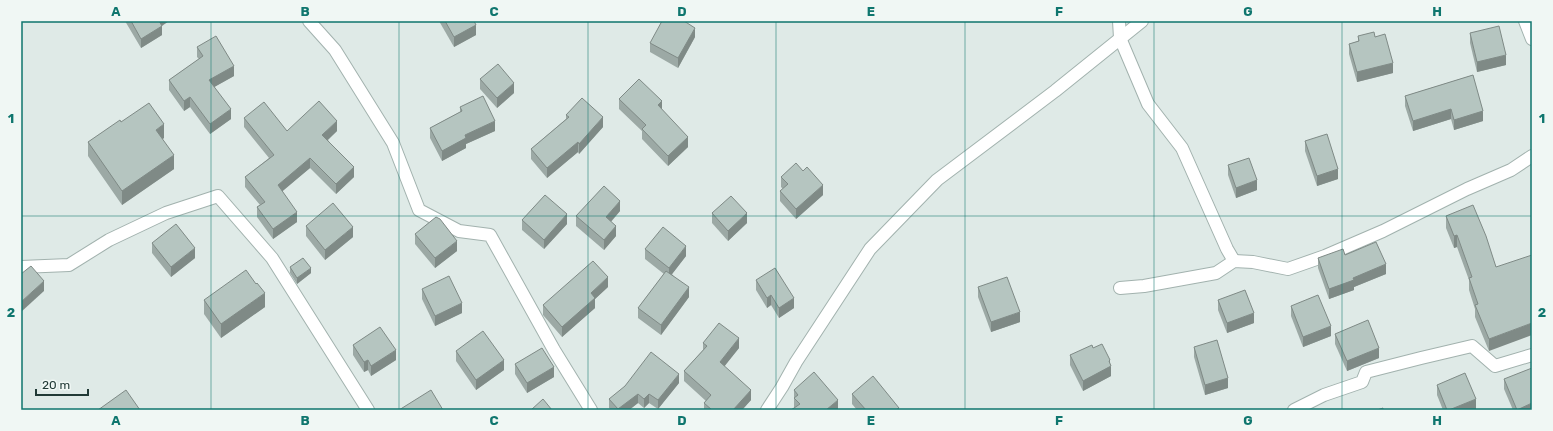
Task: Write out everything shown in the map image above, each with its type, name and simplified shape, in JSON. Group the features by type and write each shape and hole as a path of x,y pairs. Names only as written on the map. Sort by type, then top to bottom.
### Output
{"street":[{"path":"309,21 335,50 393,143 419,210 459,231 490,235 554,350 591,410"},
{"path":"1119,21 1120,38 1148,104 1182,148 1223,242 1234,261"},
{"path":"767,410 796,362 870,249 937,180 1055,91 1142,21"},
{"path":"1526,21 1532,39"},
{"path":"1120,288 1144,286 1216,273 1234,261 1288,268 1325,256 1383,231 1467,189 1511,170 1532,156"},
{"path":"21,267 69,265 109,240 166,213 218,196 272,258 368,410"},
{"path":"1294,410 1324,395 1362,382 1366,372 1472,346 1495,366 1532,355"}],"building":[{"path":"131,21 159,21 162,26 141,39"},
{"path":"445,21 474,21 476,25 454,37"},
{"path":"662,21 684,21 695,28 678,58 650,43"},
{"path":"1499,26 1506,55 1477,62 1470,33"},
{"path":"1374,32 1375,37 1385,34 1393,63 1357,72 1349,44 1359,41 1358,36"},
{"path":"216,36 234,66 209,80 231,109 210,124 190,97 184,101 169,80 203,56 197,47"},
{"path":"498,64 514,83 497,98 480,79"},
{"path":"1473,75 1483,111 1454,120 1451,109 1413,121 1405,96"},
{"path":"639,79 662,101 658,105 688,137 668,156 642,129 646,125 619,99"},
{"path":"483,96 495,121 465,135 466,138 442,151 430,128 462,111 460,107"},
{"path":"582,98 603,117 579,144 578,142 547,168 531,149 569,117 566,115"},
{"path":"319,101 337,121 322,135 354,167 336,184 310,158 278,185 297,212 273,229 257,207 265,202 245,177 274,155 244,118 264,102 287,131"},
{"path":"149,103 164,124 156,130 174,155 122,191 88,142 120,120 121,122"},
{"path":"1327,134 1338,169 1317,176 1305,141"},
{"path":"1249,158 1257,180 1236,188 1228,165"},
{"path":"796,163 803,171 807,167 823,185 796,209 780,191 788,184 781,177"},
{"path":"604,186 620,201 606,217 616,226 604,240 576,216"},
{"path":"545,195 567,214 544,240 522,220"},
{"path":"731,196 747,213 728,231 712,213"},
{"path":"333,203 353,227 325,250 306,226"},
{"path":"1473,205 1486,236 1496,267 1532,255 1532,323 1489,339 1475,305 1478,304 1469,278 1472,277 1457,235 1454,236 1446,216"},
{"path":"436,217 440,219 457,241 435,258 415,234"},
{"path":"176,224 195,248 171,267 152,243"},
{"path":"663,227 686,246 669,268 645,249"},
{"path":"1376,242 1386,264 1353,278 1354,280 1329,289 1318,258 1343,249 1345,255"},
{"path":"303,258 311,268 297,278 290,267"},
{"path":"593,261 608,277 591,293 595,298 562,327 543,305"},
{"path":"31,266 44,281 21,302 21,274"},
{"path":"775,268 794,298 779,308 771,295 767,298 756,280"},
{"path":"246,270 256,284 257,283 265,293 221,324 204,300"},
{"path":"666,271 689,287 661,325 638,308"},
{"path":"449,276 462,303 435,316 422,289"},
{"path":"1007,277 1020,312 991,322 978,287"},
{"path":"1245,290 1254,313 1227,323 1218,300"},
{"path":"1318,295 1331,326 1303,337 1291,306"},
{"path":"1368,320 1379,348 1347,361 1335,334"},
{"path":"719,323 739,338 720,362 751,390 733,410 712,410 704,403 711,395 684,371 707,346 703,343"},
{"path":"380,327 396,350 371,366 368,360 364,362 353,345"},
{"path":"483,331 504,360 476,380 456,351"},
{"path":"1217,340 1228,378 1205,385 1194,347"},
{"path":"1102,344 1110,360 1111,366 1083,381 1070,355 1092,345 1093,348"},
{"path":"542,348 554,367 527,383 515,364"},
{"path":"651,352 679,374 658,400 649,394 644,399 638,394 618,409 609,399 625,386"},
{"path":"1532,368 1532,403 1517,410 1504,379"},
{"path":"814,372 838,400 826,410 791,410 800,404 794,398 798,395 794,390"},
{"path":"1465,373 1476,399 1447,410 1437,385"},
{"path":"873,376 899,408 896,410 866,410 852,394"},
{"path":"126,390 140,410 98,410"},
{"path":"431,390 443,410 399,410"},
{"path":"543,399 552,410 531,410"}]}
